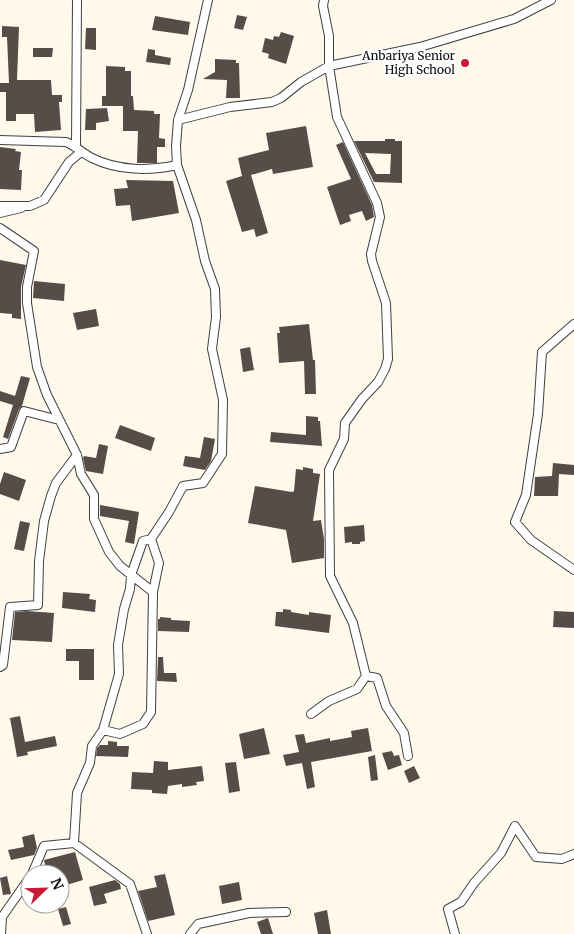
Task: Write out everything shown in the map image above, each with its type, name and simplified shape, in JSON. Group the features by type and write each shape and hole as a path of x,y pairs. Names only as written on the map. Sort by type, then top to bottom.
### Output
{"street":[{"path":"0,213 30,206 44,200 78,149 77,0"},
{"path":"74,843 77,793 90,763 92,746 103,730 119,674 118,645 124,609 130,589 131,575 143,541 151,539 183,486 203,483 222,454 223,400 212,349 216,317 215,289 205,261 196,220 177,165 176,146 178,120 188,90 208,0"},
{"path":"311,714 329,701 357,689 366,676 353,623 330,576 329,470 344,439 346,423 362,399 378,382 385,370 388,359 386,303 371,254 380,217 377,203 337,116 329,66 329,36 323,6 324,0"},
{"path":"178,120 230,107 272,102 329,66 420,47 505,22 551,0"},
{"path":"0,140 66,142 103,163 124,167 160,169 177,165"},
{"path":"0,206 30,206"},
{"path":"0,228 34,250 27,287 27,303 37,367 47,395 77,455 81,474 94,495 94,519 96,524 109,552 120,566 153,592"},
{"path":"574,324 542,352 538,414 526,495 515,522 531,540 574,570"},
{"path":"0,449 11,447 24,411 59,420"},
{"path":"0,667 3,665 10,607 38,604 39,561 44,522 56,483 77,455"},
{"path":"103,730 120,734 142,724 151,712 153,592 159,563 151,539"},
{"path":"366,676 377,678 386,706 404,733 408,756"},
{"path":"455,934 448,908 461,902 474,883 501,853 515,826 536,857 562,859 574,854"},
{"path":"36,864 44,846 74,843 130,884 147,934"},
{"path":"0,934 2,917 20,891"},
{"path":"190,934 198,924 249,913 286,912"}],"building":[{"path":"237,15 247,17 243,30 234,28"},
{"path":"155,16 190,22 188,35 152,30"},
{"path":"2,26 19,27 17,80 51,80 52,95 62,95 62,102 59,102 61,130 35,132 34,114 16,114 16,121 6,121 6,92 0,92 0,83 9,83 7,37 2,37"},
{"path":"86,28 96,28 96,50 85,49"},
{"path":"281,32 294,36 286,64 268,58 269,54 262,52 265,38 273,40 274,36 279,37"},
{"path":"33,48 53,48 52,57 33,57"},
{"path":"148,49 155,50 155,55 171,58 170,65 146,62"},
{"path":"215,59 236,60 236,63 239,63 240,98 226,98 227,80 203,79 215,72"},
{"path":"106,66 125,67 125,71 131,71 131,96 133,96 134,110 154,111 154,114 160,114 159,138 165,139 165,147 157,147 157,163 137,163 138,131 123,131 123,106 102,106 102,96 106,96"},
{"path":"107,108 109,121 96,123 96,130 85,130 86,109"},
{"path":"306,126 313,167 273,174 272,169 251,175 268,233 256,237 254,229 242,232 226,181 242,176 238,158 269,150 266,133"},
{"path":"385,139 395,139 395,141 402,141 402,183 374,182 354,141 385,141","holes":["365,153 391,154 390,174 376,174"]},
{"path":"343,142 372,205 374,217 366,221 362,211 349,215 351,221 340,225 327,187 351,179 336,145"},
{"path":"0,147 16,149 15,151 21,152 19,170 22,170 21,190 0,189"},
{"path":"126,180 173,181 179,213 132,221 130,205 116,206 114,189 128,188"},
{"path":"0,260 26,265 21,287 21,319 12,318 12,314 0,313"},
{"path":"34,281 65,284 64,301 33,298"},
{"path":"96,309 99,326 77,330 73,313"},
{"path":"309,324 313,360 315,360 316,394 305,394 304,361 279,363 277,333 280,333 279,327"},
{"path":"250,347 254,370 243,372 240,349"},
{"path":"21,376 30,378 22,406 19,409 8,439 3,437 13,405 0,401 0,391 15,396"},
{"path":"306,416 318,417 322,446 270,442 271,432 306,435"},
{"path":"120,425 155,438 151,451 115,438"},
{"path":"204,437 215,439 211,461 205,470 183,466 185,456 200,458"},
{"path":"99,444 108,446 103,474 86,471 83,458 84,456 96,458"},
{"path":"553,463 574,465 574,475 559,474 558,496 534,496 535,477 552,476"},
{"path":"303,467 313,469 313,473 320,474 313,521 321,520 324,558 292,563 286,530 248,523 255,486 292,492 294,491 296,469 303,470"},
{"path":"4,472 26,480 19,501 0,494 0,484"},
{"path":"100,505 139,512 134,544 125,542 129,521 100,516"},
{"path":"20,521 30,523 24,551 14,549"},
{"path":"364,525 365,541 360,542 360,544 345,543 344,527"},
{"path":"63,592 90,594 89,599 96,600 95,612 62,608"},
{"path":"283,609 309,615 309,612 331,615 329,633 275,626 276,612 283,612"},
{"path":"554,611 574,612 574,628 553,627"},
{"path":"15,612 54,613 52,642 12,640"},
{"path":"160,617 171,618 171,620 190,621 189,632 158,631 158,619"},
{"path":"66,649 94,649 94,680 79,680 79,661 66,661"},
{"path":"158,657 163,657 164,673 176,673 177,682 157,681"},
{"path":"20,716 25,742 55,736 57,746 27,752 28,755 17,757 10,718"},
{"path":"264,728 270,754 244,759 239,734"},
{"path":"368,728 372,751 311,762 315,787 307,789 302,763 286,766 283,755 299,752 295,735 304,734 306,743 330,738 330,741 352,737 351,731"},
{"path":"108,741 117,742 117,746 129,746 128,757 96,756 97,748 100,745 108,745"},
{"path":"392,751 394,756 399,755 402,765 388,770 382,753"},
{"path":"375,755 378,780 371,781 368,757"},
{"path":"154,761 168,762 168,770 202,766 204,781 196,782 197,785 182,787 182,784 168,786 167,794 152,793 152,790 131,789 132,772 153,773"},
{"path":"236,762 240,791 229,793 225,763"},
{"path":"414,766 420,778 409,783 404,771"},
{"path":"34,834 37,848 34,855 11,860 8,850 24,847 22,837"},
{"path":"75,852 83,880 70,884 70,864 45,864 44,860"},
{"path":"165,874 175,915 148,921 138,891 157,887 154,876"},
{"path":"7,876 11,894 3,895 0,878"},
{"path":"115,880 120,884 121,889 104,894 107,903 94,906 89,887"},
{"path":"239,882 242,900 222,904 219,886"},
{"path":"327,910 331,934 318,934 314,913"},
{"path":"59,914 68,914 71,924 63,926"},
{"path":"268,918 273,934 261,934 257,922"}],"place":[{"name":"Anbariya Senior High School","path":"465,63"}]}
